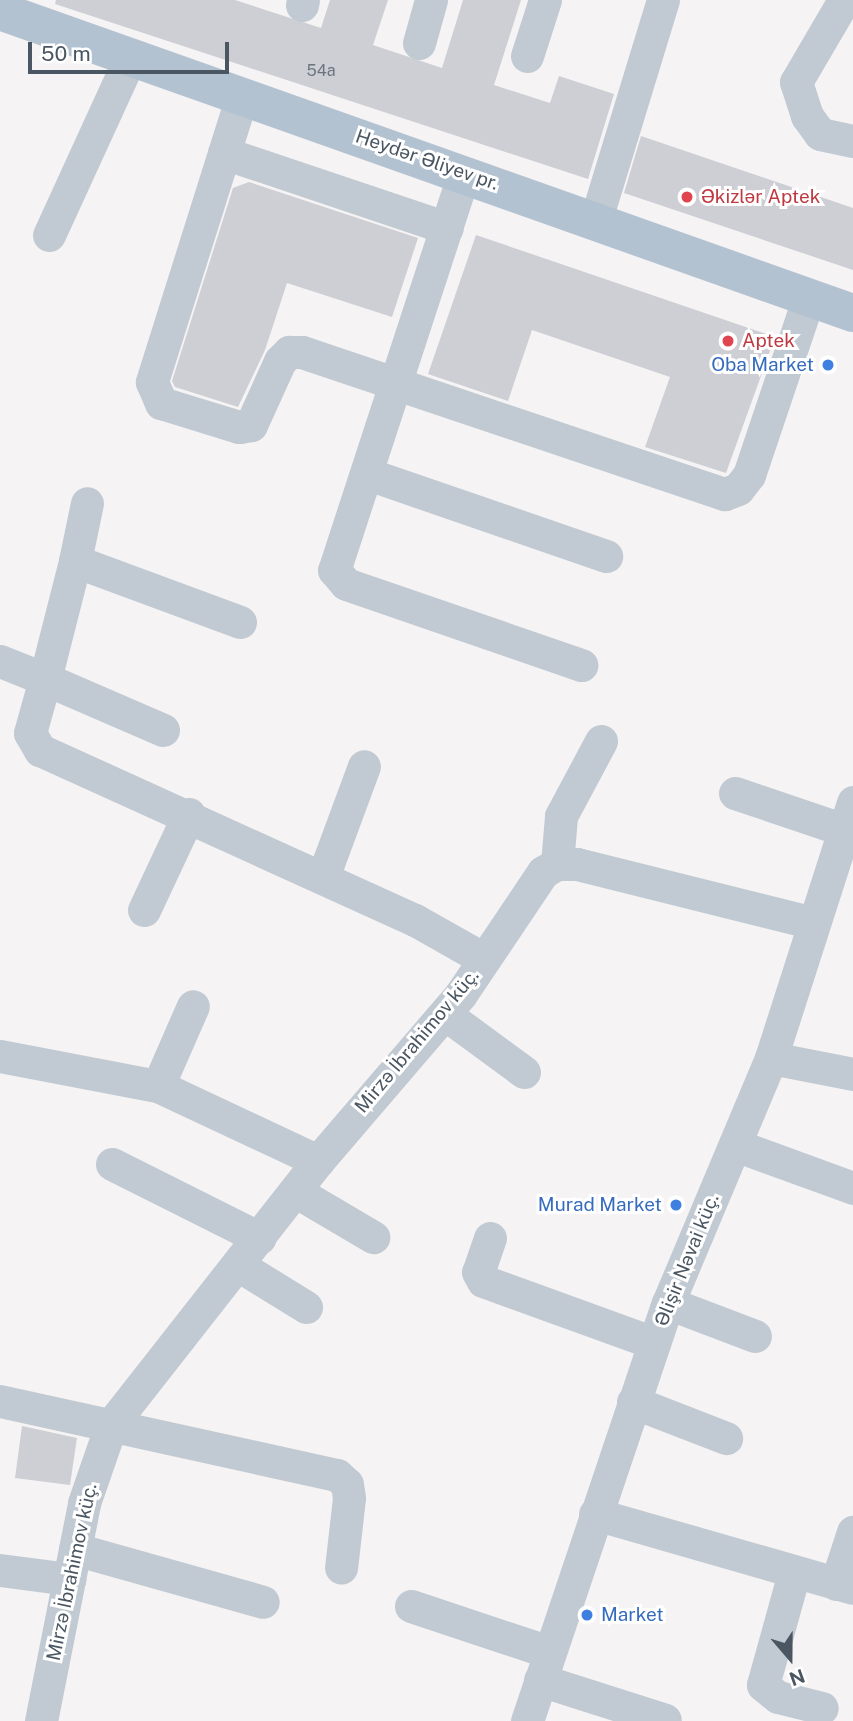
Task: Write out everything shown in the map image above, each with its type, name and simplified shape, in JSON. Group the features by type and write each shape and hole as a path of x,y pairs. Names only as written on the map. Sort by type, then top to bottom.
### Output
{"main road":[{"name":"Heydər Əliyev pr.","path":"0,10 596,219 853,313"}],"street":[{"path":"419,43 431,0"},
{"path":"527,56 545,0"},
{"path":"596,219 663,0"},
{"path":"844,0 796,82 807,116 820,134 853,141"},
{"path":"49,234 131,56"},
{"path":"242,96 152,382 153,393 161,403 239,427 251,425 258,416 280,361 289,352 302,352 398,382 724,494 738,489 749,475 809,298"},
{"path":"224,153 447,228"},
{"path":"464,173 368,474 334,570 337,577 581,665"},
{"path":"368,474 606,556"},
{"path":"87,503 75,561 30,733 32,743 323,877 484,959"},
{"path":"75,561 240,622"},
{"path":"0,661 163,730"},
{"path":"601,741 561,816 557,864 577,864 813,923"},
{"path":"323,877 364,766"},
{"path":"735,793 848,816"},
{"path":"144,910 189,814"},
{"name":"Əlişir Nəvai küç.","path":"527,1721 668,1303 771,1058 813,923 843,865 848,816"},
{"name":"Mirzə İbrahimov küç.","path":"41,1721 72,1564 96,1463 111,1426 318,1161 445,1014 536,880 557,864"},
{"path":"158,1086 193,1006"},
{"path":"445,1014 524,1072"},
{"path":"0,1056 158,1086 318,1161"},
{"path":"771,1058 853,1074"},
{"path":"735,1145 853,1188"},
{"path":"112,1164 260,1238"},
{"path":"295,1191 373,1237"},
{"path":"491,1238 478,1272 483,1280 654,1343"},
{"path":"238,1265 306,1307"},
{"path":"668,1303 755,1336"},
{"path":"0,1401 337,1475 347,1483 349,1498 341,1568"},
{"path":"633,1402 726,1438"},
{"path":"595,1514 845,1586 853,1531"},
{"path":"0,1570 72,1564 264,1602"},
{"path":"794,1573 763,1685 778,1697 822,1708"},
{"path":"411,1606 665,1720"}],"building":[{"path":"56,0 235,0 321,28 330,0 388,0 373,45 442,68 463,0 521,0 494,85 550,103 559,76 614,94 588,179 55,4"},
{"path":"641,136 853,208 853,270 624,193"},
{"path":"249,182 418,238 392,317 287,283 265,350 238,407 175,387 172,381 233,188"},
{"path":"476,235 775,337 726,473 645,447 670,377 532,330 508,401 428,374"},
{"path":"22,1426 77,1438 70,1485 15,1478"}],"place":[{"name":"Əkizlər Aptek","path":"687,197"},
{"name":"Aptek","path":"728,341"},
{"name":"Oba Market","path":"828,365"},
{"name":"Murad Market","path":"676,1205"},
{"name":"Market","path":"587,1615"}]}
